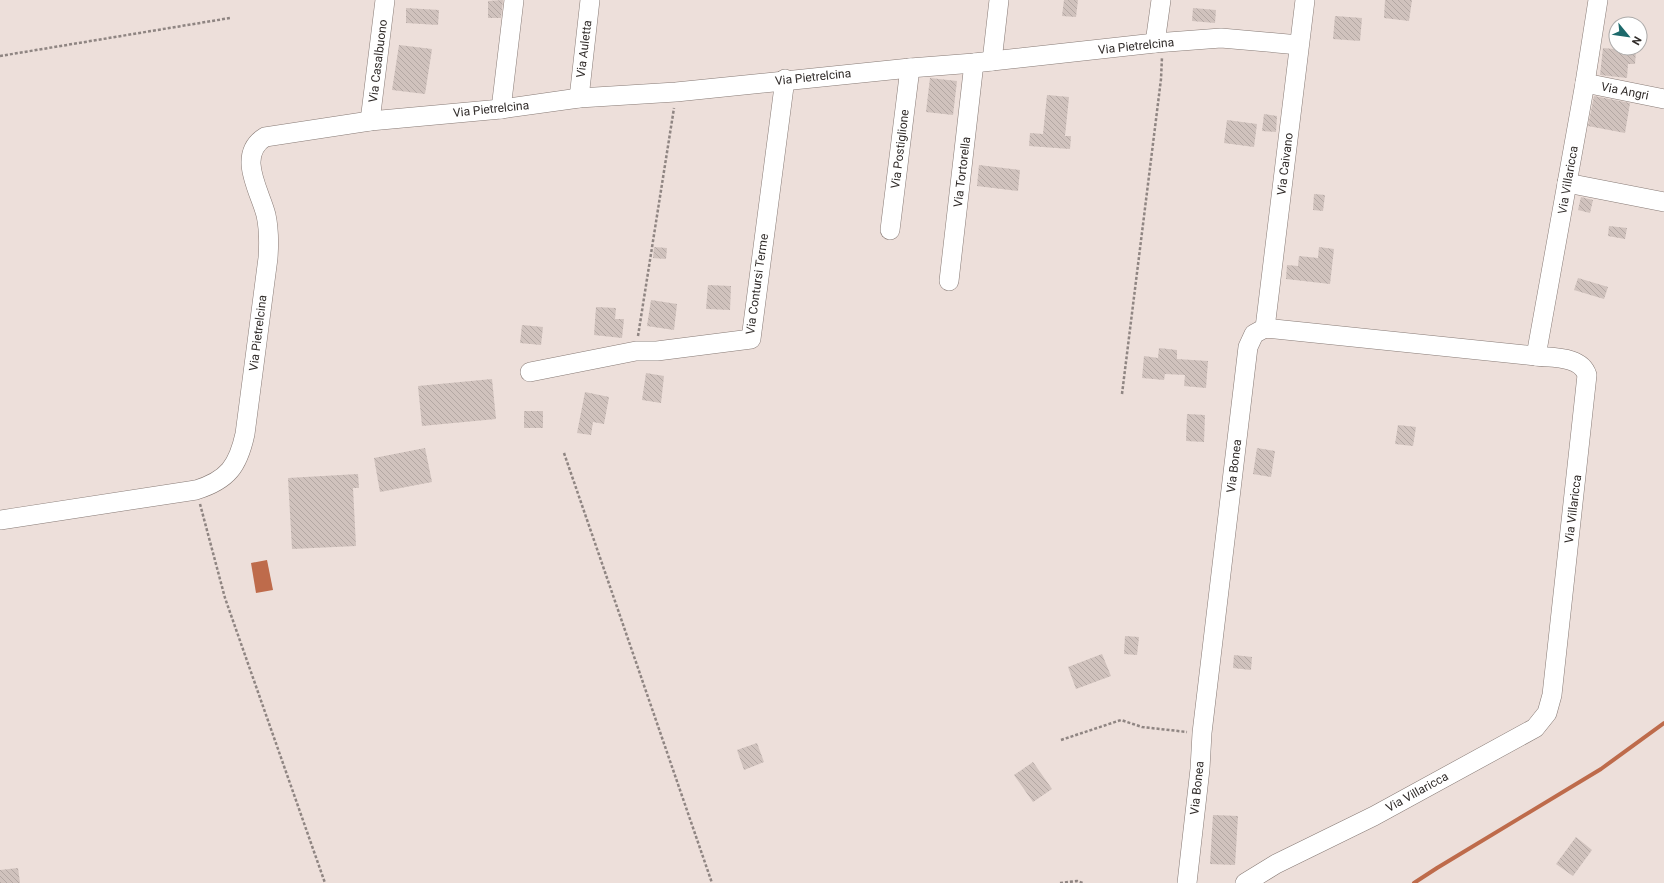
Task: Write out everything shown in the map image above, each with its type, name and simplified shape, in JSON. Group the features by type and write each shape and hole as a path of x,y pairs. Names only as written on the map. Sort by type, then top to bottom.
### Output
{"street":[{"name":"Via Casalbuono","path":"370,121 385,0"},
{"path":"501,109 514,0"},
{"name":"Via Auletta","path":"579,98 590,0"},
{"name":"Via Tortorella","path":"949,282 983,62 999,0"},
{"path":"1158,43 1161,0"},
{"name":"Via Caivano","path":"1265,328 1305,0"},
{"name":"Via Villaricca","path":"1245,883 1276,864 1374,816 1530,730 1539,724 1547,713 1552,695 1587,375 1580,364 1564,359 1536,356 1585,83 1598,0"},
{"name":"Via Pietrelcina","path":"0,520 196,490 214,484 228,473 236,461 245,434 268,247 265,214 251,170 253,150 259,141 274,135 370,121 501,109 579,98 676,92 785,79 983,62 1158,43 1221,38 1300,45"},
{"name":"Via Postiglione","path":"890,230 910,68"},
{"name":"Via Contursi Terme","path":"530,372 636,350 657,351 751,340 785,79"},
{"name":"Via Angri","path":"1585,83 1664,99"},
{"path":"1567,183 1664,202"},
{"path":"1265,328 1536,356"},
{"name":"Via Bonea","path":"1187,883 1200,769 1202,733 1248,347 1254,334 1265,328"}],"path":[{"path":"0,56 230,18"},
{"path":"1122,394 1161,79 1158,43"},
{"path":"636,350 676,92"},
{"path":"564,453 712,883"},
{"path":"196,490 225,598 325,883"},
{"path":"1061,740 1121,720 1156,729 1202,733"},
{"path":"1060,883 1077,881 1083,883"}],"shaded area":[{"path":"267,560 273,590 256,593 251,563"}],"building":[{"path":"503,0 501,18 488,18 488,1"},
{"path":"1064,0 1078,0 1076,17 1062,16"},
{"path":"1385,0 1412,0 1409,21 1384,18"},
{"path":"406,8 439,10 438,25 406,23"},
{"path":"1193,8 1216,10 1215,23 1192,21"},
{"path":"1335,16 1362,18 1360,41 1333,39"},
{"path":"399,45 432,49 425,94 392,90"},
{"path":"1603,48 1608,48 1608,56 1636,56 1635,64 1628,64 1627,78 1600,75"},
{"path":"930,78 957,81 953,115 926,112"},
{"path":"1047,95 1069,97 1065,136 1071,136 1070,149 1029,146 1030,133 1043,134"},
{"path":"1594,96 1630,103 1625,133 1588,126"},
{"path":"1264,114 1277,116 1276,132 1262,131"},
{"path":"1227,120 1257,124 1254,147 1224,143"},
{"path":"979,165 1020,170 1018,191 977,186"},
{"path":"1314,194 1325,195 1323,211 1313,210"},
{"path":"1581,197 1593,200 1590,213 1578,210"},
{"path":"1609,226 1627,228 1625,239 1608,236"},
{"path":"654,247 667,248 666,259 653,258"},
{"path":"1319,247 1334,249 1330,284 1286,279 1287,265 1298,266 1299,256 1318,258"},
{"path":"1578,278 1608,287 1604,299 1574,290"},
{"path":"708,285 731,286 730,310 706,309"},
{"path":"651,300 677,304 674,330 647,326"},
{"path":"596,307 616,308 615,319 624,319 622,338 594,335"},
{"path":"522,325 543,327 541,345 520,343"},
{"path":"1159,348 1177,350 1177,359 1208,361 1206,388 1184,386 1185,375 1165,374 1164,380 1142,378 1144,356 1158,358"},
{"path":"646,373 664,376 661,403 642,400"},
{"path":"492,379 496,419 422,426 418,386"},
{"path":"585,392 609,397 604,424 593,422 591,435 577,433"},
{"path":"524,411 543,411 543,428 524,428"},
{"path":"1187,414 1205,415 1204,442 1186,441"},
{"path":"1398,425 1416,427 1413,446 1395,444"},
{"path":"425,448 432,482 380,492 374,458"},
{"path":"1257,448 1275,451 1271,477 1253,474"},
{"path":"358,474 359,488 353,488 356,546 292,549 288,478"},
{"path":"1125,636 1139,637 1137,655 1124,654"},
{"path":"1102,654 1111,676 1076,689 1068,667"},
{"path":"1234,655 1252,657 1251,670 1233,668"},
{"path":"757,743 764,762 744,770 737,750"},
{"path":"1033,762 1052,789 1033,802 1014,775"},
{"path":"1213,815 1238,816 1235,865 1210,864"},
{"path":"1576,837 1592,850 1573,876 1556,864"},
{"path":"18,868 20,883 0,883 0,870"}],"waterway":[{"path":"1414,883 1601,769 1664,723"}]}
